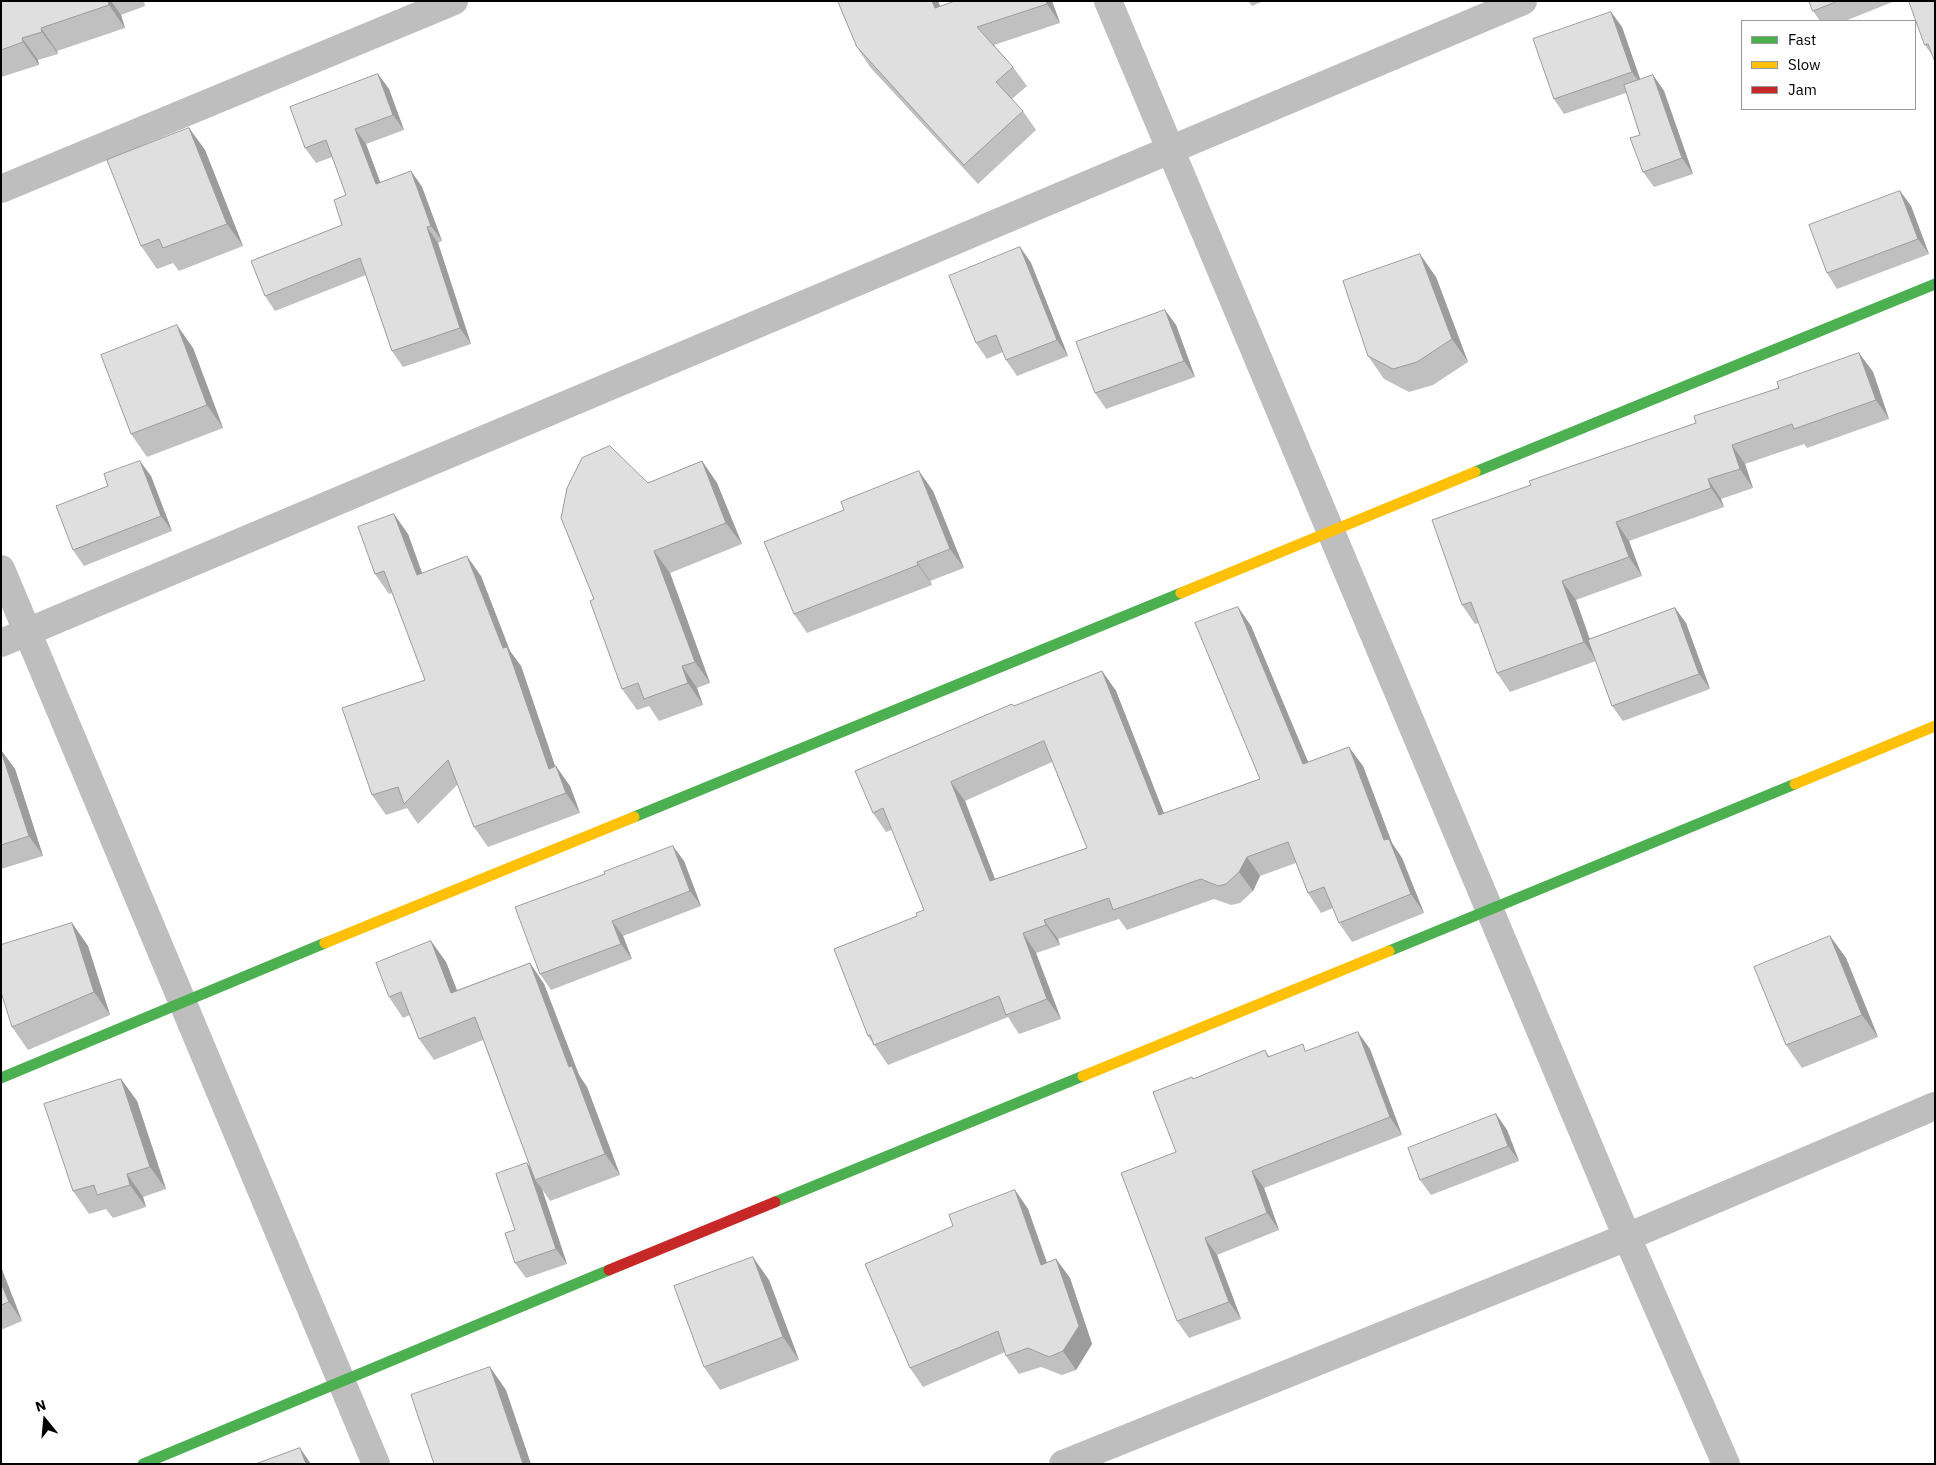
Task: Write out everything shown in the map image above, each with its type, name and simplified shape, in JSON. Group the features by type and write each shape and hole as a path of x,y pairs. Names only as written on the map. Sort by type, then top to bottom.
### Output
{"street":[{"path":"1,189 454,1"},
{"path":"1108,1 1627,1237 1726,1464"},
{"path":"1,644 1523,1"},
{"path":"1,1078 183,1001 1935,284"},
{"path":"1,569 376,1464"},
{"path":"142,1464 342,1380 1490,911 1935,726"},
{"path":"1063,1464 1627,1237 1935,1106"}],"building":[{"path":"1,1 108,1 109,5 41,28 42,32 22,38 23,42 1,50"},
{"path":"838,1 932,1 935,8 955,1 1046,1 1047,4 977,27 1013,67 996,82 1023,111 964,165 857,47"},
{"path":"1809,1 1838,1 1813,11"},
{"path":"1909,1 1935,1 1935,62 1928,44 1925,45"},
{"path":"1611,12 1632,72 1554,99 1533,39"},
{"path":"378,74 393,115 355,129 376,184 411,171 431,226 427,227 460,328 392,351 360,258 265,296 251,261 342,225 334,200 346,195 326,140 305,148 290,107"},
{"path":"1653,75 1682,158 1643,172 1630,138 1640,135 1624,85"},
{"path":"189,128 227,224 163,248 159,239 141,246 107,160"},
{"path":"1900,191 1918,239 1827,273 1809,225"},
{"path":"1020,247 1057,340 1006,360 996,335 976,343 949,276"},
{"path":"1420,254 1452,339 1417,362 1393,369 1368,356 1343,281"},
{"path":"1165,310 1184,361 1095,393 1076,342"},
{"path":"177,325 207,405 131,434 101,355"},
{"path":"1859,353 1876,400 1794,429 1792,424 1732,445 1740,469 1708,479 1711,488 1616,522 1629,557 1562,581 1584,642 1497,673 1471,602 1462,605 1432,520 1531,485 1529,481 1696,423 1694,416 1779,388 1777,382"},
{"path":"610,446 648,483 702,461 726,523 654,551 695,662 682,666 688,683 644,699 638,683 622,689 590,601 594,599 561,518 567,488 582,458"},
{"path":"140,461 161,516 73,550 56,506 108,486 104,474"},
{"path":"919,471 950,549 917,562 918,565 794,614 764,542 844,510 841,502"},
{"path":"394,514 417,575 467,556 503,648 507,647 549,769 556,766 566,793 474,827 448,760 404,804 398,787 372,795 342,708 425,680 384,571 375,574 358,527"},
{"path":"1238,607 1303,764 1349,747 1384,840 1389,839 1411,894 1339,923 1324,887 1308,893 1288,842 1247,857 1239,872 1226,884 1218,886 1201,879 1113,910 1109,898 1044,920 1046,925 1023,933 1047,999 1006,1015 999,996 874,1045 870,1035 868,1036 834,949 917,916 916,913 924,910 883,808 873,813 855,771 1012,704 1014,706 1102,671 1159,815 1260,779 1195,623","holes":["1044,741 1087,848 990,881 951,782"]},
{"path":"1675,608 1699,674 1612,706 1588,640"},
{"path":"1,751 29,836 1,845"},
{"path":"673,846 690,891 612,921 621,944 540,974 515,907 605,874 604,872"},
{"path":"72,923 94,992 12,1027 1,992 1,945"},
{"path":"1830,936 1862,1015 1786,1045 1754,967"},
{"path":"431,941 451,993 530,963 569,1067 572,1066 605,1154 535,1180 475,1017 419,1039 401,992 389,997 376,963"},
{"path":"1358,1032 1390,1117 1252,1171 1267,1213 1205,1238 1229,1302 1177,1321 1121,1173 1176,1152 1153,1092 1192,1077 1193,1079 1265,1050 1268,1057 1303,1044 1305,1051"},
{"path":"121,1079 150,1167 127,1174 130,1185 97,1195 94,1185 73,1191 44,1104"},
{"path":"1496,1114 1508,1146 1420,1180 1408,1148"},
{"path":"527,1163 556,1249 515,1263 505,1233 515,1230 496,1174"},
{"path":"1015,1190 1041,1265 1056,1259 1079,1326 1063,1351 1049,1357 1028,1348 1006,1356 998,1331 910,1368 865,1264 953,1226 949,1215"},
{"path":"753,1257 783,1337 704,1367 674,1286"},
{"path":"1,1283 9,1302 1,1305"},
{"path":"490,1367 523,1464 434,1464 411,1395"},
{"path":"300,1448 306,1464 256,1464"}],"traffic: fast":[{"path":"1475,472 1935,284"},
{"path":"634,817 1181,593"},
{"path":"1389,951 1795,784"},
{"path":"1,1078 325,943"},
{"path":"775,1202 1083,1076"},
{"path":"143,1464 609,1270"}],"traffic: slow":[{"path":"1181,593 1475,472"},
{"path":"1795,784 1935,726"},
{"path":"325,943 634,817"},
{"path":"1083,1076 1389,951"}],"traffic: jam":[{"path":"609,1270 775,1202"}]}
